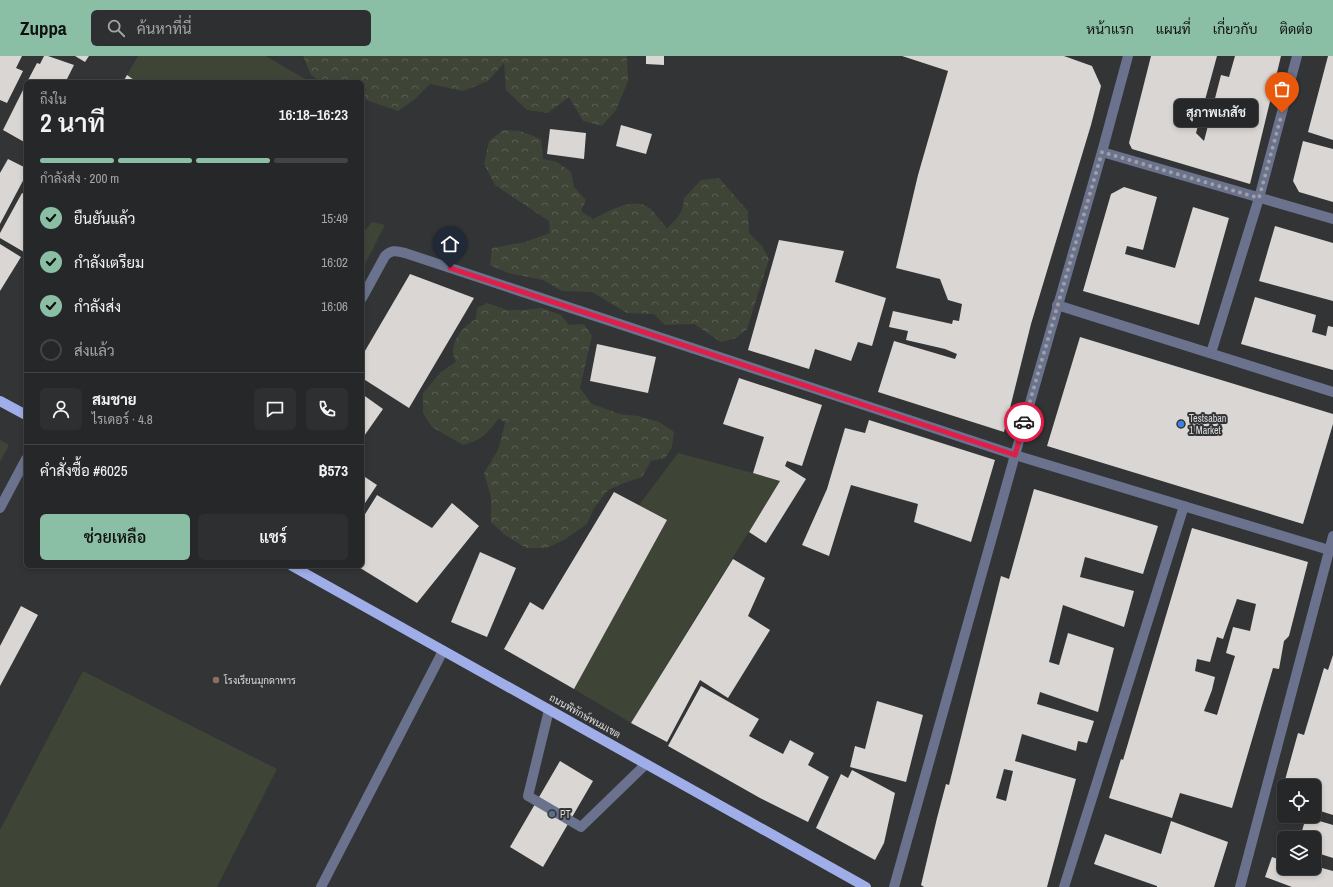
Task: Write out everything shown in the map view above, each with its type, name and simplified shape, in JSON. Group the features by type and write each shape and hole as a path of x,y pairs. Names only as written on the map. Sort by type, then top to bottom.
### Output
{"main road":[{"path":"0,401 24,415"},
{"name":"ถนนพิทักษ์พนมเขต","path":"296,568 866,887"}],"street":[{"path":"894,887 1128,56"},
{"path":"1211,353 1259,198 1297,56"},
{"path":"1102,152 1333,219"},
{"path":"364,294 385,256 390,251 405,253 1015,455 1329,550"},
{"path":"1057,305 1333,392"},
{"path":"0,508 24,463"},
{"path":"1064,887 1184,506"},
{"path":"1240,887 1329,569 1329,550 1333,536"},
{"path":"321,887 443,651"},
{"path":"549,710 528,796 581,827 646,764"}],"green space":[{"path":"138,56 266,56 307,80 134,80 127,75"},
{"path":"303,56 627,56 628,81 616,110 602,126 583,121 569,97 548,113 527,110 506,90 504,63 488,81 463,91 430,84 415,99 398,111 366,100 364,98 364,80 318,80 311,75"},
{"path":"503,130 520,131 541,139 543,159 557,162 571,172 574,187 586,200 581,211 593,219 622,206 637,204 645,205 651,209 667,228 679,215 684,198 701,180 719,178 748,211 749,233 762,246 769,259 747,329 736,338 721,342 694,324 665,325 654,314 627,313 592,292 562,291 543,280 508,273 490,265 492,248 525,242 550,233 549,221 495,185 484,164 489,141"},
{"path":"372,222 385,225 364,266 364,232"},
{"path":"487,303 507,310 542,308 561,315 569,325 584,324 592,336 580,388 592,404 620,414 638,416 659,422 674,432 672,447 665,458 651,461 642,477 608,490 594,508 587,524 564,540 546,548 526,548 505,535 491,522 491,497 484,473 498,450 505,423 499,418 484,436 463,445 432,427 423,413 423,393 441,372 456,362 453,348 457,338 468,325 476,319 477,308"},
{"path":"0,440 9,445 0,462"},
{"path":"678,453 780,481 631,723 574,689 666,520 639,505"},
{"path":"83,671 277,769 217,887 0,887 0,830"}],"building":[{"path":"0,56 22,56 16,68 23,71 7,103 0,100"},
{"path":"44,56 48,56 74,65 67,79 69,80 28,80 37,63 40,64"},
{"path":"75,56 89,56 85,62"},
{"path":"646,56 664,56 664,65 646,64"},
{"path":"902,56 1064,56 1092,66 1101,86 1091,125 1031,324 1004,432 878,392 894,341 955,359 957,354 945,349 906,340 908,331 889,327 893,311 952,324 953,320 959,321 962,304 948,300 940,279 896,268 918,175 948,71"},
{"path":"1151,56 1217,56 1196,133 1204,141 1221,75 1229,77 1235,56 1281,56 1250,184 1132,149 1129,143"},
{"path":"1328,56 1333,56 1333,140 1308,132"},
{"path":"127,75 134,80 124,80"},
{"path":"24,88 24,142 3,130"},
{"path":"621,125 652,134 646,154 616,146"},
{"path":"550,129 586,133 584,159 547,154"},
{"path":"1303,141 1333,149 1333,202 1299,192 1293,181"},
{"path":"8,159 24,167 24,179 0,224 0,173"},
{"path":"1124,187 1157,197 1143,250 1127,246 1125,254 1175,268 1193,207 1229,218 1199,325 1083,291 1111,194"},
{"path":"22,193 24,194 24,252 0,238 0,233"},
{"path":"1275,226 1333,243 1333,301 1259,281"},
{"path":"779,240 844,251 835,282 886,298 872,346 858,342 851,361 815,349 809,369 748,350"},
{"path":"0,244 21,257 0,291"},
{"path":"410,274 474,298 409,408 364,379 364,353"},
{"path":"1255,297 1316,315 1312,332 1326,336 1328,326 1333,327 1333,370 1241,344"},
{"name":"Testsaban 1 Market","path":"1080,337 1333,414 1333,424 1303,524 1047,446"},
{"path":"597,344 656,357 648,393 590,381"},
{"path":"739,378 822,405 802,466 787,461 785,466 806,479 766,543 749,532 780,481 753,473 764,437 723,424"},
{"path":"364,395 383,409 364,436"},
{"path":"869,420 995,460 971,542 914,522 918,504 851,485 829,556 802,545 827,489 845,428 865,433"},
{"path":"364,476 377,485 365,503 364,502"},
{"path":"1034,489 1158,526 1143,574 1085,557 1080,577 1134,591 1124,627 1063,605 1049,662 1059,665 1068,633 1114,648 1098,712 1040,692 1037,704 1094,721 1087,743 1078,741 1076,751 1022,734 1015,761 1076,779 1047,887 924,887 921,885 937,818 946,784 949,785 1001,576 1009,579","holes":["1004,769 1013,771 1006,801 996,798"]},
{"path":"614,492 667,520 574,689 504,649 530,602 543,610"},
{"path":"377,495 432,528 452,503 479,526 417,603 360,568 364,568 364,516"},
{"path":"1192,528 1308,562 1289,636 1284,641 1279,669 1273,668 1232,808 1180,793 1172,818 1109,798 1121,759 1123,760","holes":["1237,599 1256,604 1250,631 1233,627 1226,653 1235,656 1217,715 1204,711 1215,677 1195,671 1197,659 1210,662 1217,637 1223,639"]},
{"path":"480,552 516,568 487,637 451,622"},
{"path":"733,559 765,578 748,616 770,630 728,698 700,680 667,742 631,723"},
{"path":"21,606 38,615 0,686 0,646"},
{"path":"1333,655 1333,815 1321,811 1321,779 1285,779 1298,733 1304,735 1324,668 1328,670"},
{"path":"701,686 759,719 749,736 783,754 790,740 814,753 808,765 829,777 808,822 760,798 668,746"},
{"path":"877,701 923,715 906,782 850,767 855,746 865,749"},
{"name":"PT","path":"560,761 593,781 543,867 510,847"},
{"path":"852,770 895,793 884,843 875,860 816,828 841,774 848,778"},
{"path":"1171,821 1228,842 1214,887 1157,887 1094,864 1105,834 1161,854"},
{"path":"1321,821 1333,825 1333,858 1321,854 1321,831 1302,831 1304,823 1321,823"},
{"path":"1272,857 1277,859 1277,875 1321,875 1322,868 1333,871 1333,887 1292,887 1265,877"}],"way so far":[{"path":"1024,422 1102,152 1259,198 1282,113"}],"place":[{"name":"สุภาพเภสัช","path":"1282,113"},
{"name":"Testsaban 1 Market","path":"1181,424"},
{"name":"โรงเรียนมุกดาหาร","path":"216,680"},
{"name":"PT","path":"552,814"}],"route":[{"path":"450,268 1015,455 1024,422"}]}
